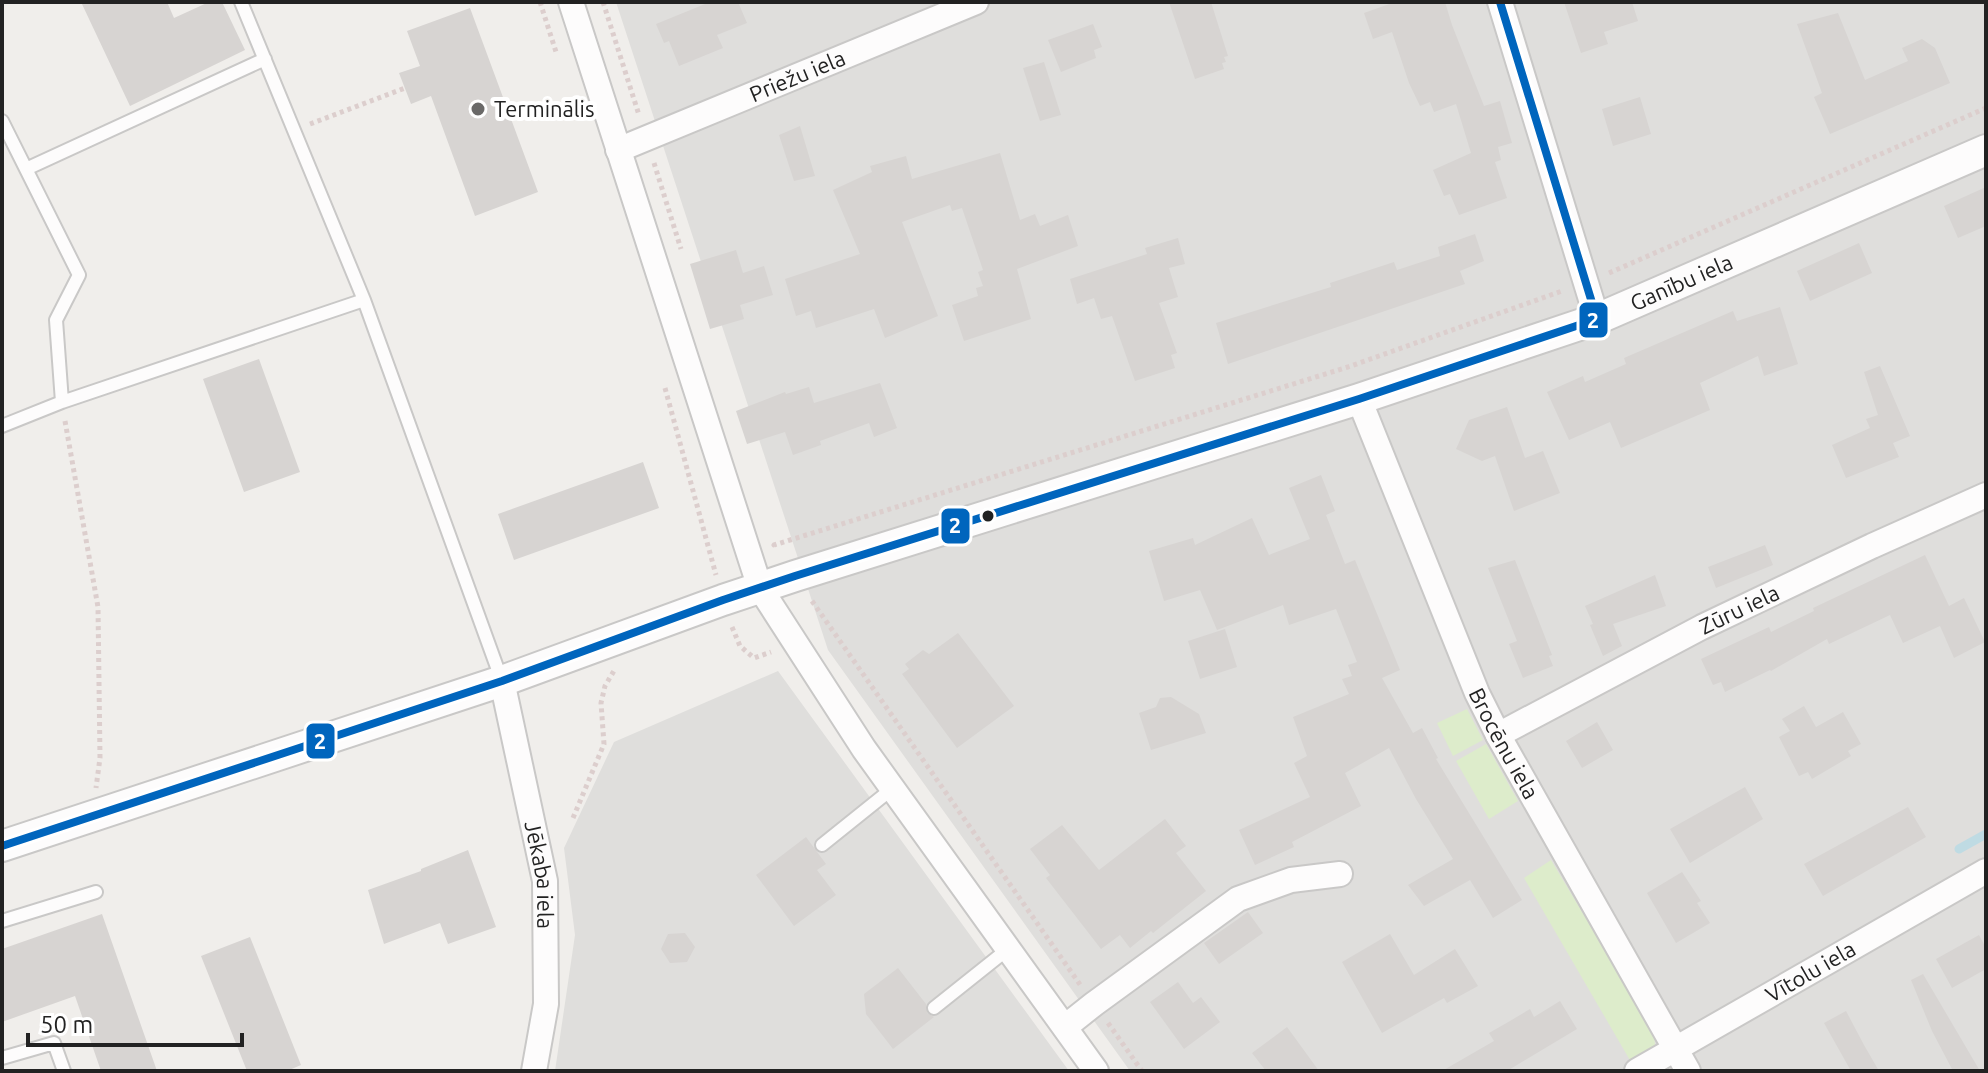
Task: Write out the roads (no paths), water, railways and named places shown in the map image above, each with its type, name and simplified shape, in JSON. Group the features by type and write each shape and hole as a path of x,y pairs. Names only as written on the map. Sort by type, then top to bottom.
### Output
{"street":[{"path":"571,2 760,588 893,788 1096,1071"},
{"name":"Priežu iela","path":"618,150 976,2"},
{"path":"1500,2 1597,319"},
{"name":"Ganību iela","path":"2,846 502,681 795,576 1359,399 1597,319 1986,150"},
{"name":"Brocēnu iela","path":"1359,399 1477,693 1688,1071"},
{"name":"Zūru iela","path":"1498,735 1702,627 1986,495"},
{"name":"Jēkaba iela","path":"502,681 545,881 546,1004 534,1071"},
{"name":"Vītolu iela","path":"1637,1071 1986,871"},
{"path":"1065,1027 1238,899 1291,880 1340,874"}],"lane":[{"path":"241,2 364,300 502,681"},
{"path":"26,169 265,59"},
{"path":"2,121 79,275 56,320 62,402"},
{"path":"2,426 62,402 364,300"},
{"path":"822,845 893,788"},
{"path":"2,921 96,892"},
{"path":"934,1008 1008,949"},
{"path":"2,1058 54,1043 64,1071"}],"waterway":[{"path":"1959,849 1986,834"}],"place":[{"name":"Terminālis","path":"478,109"}]}
